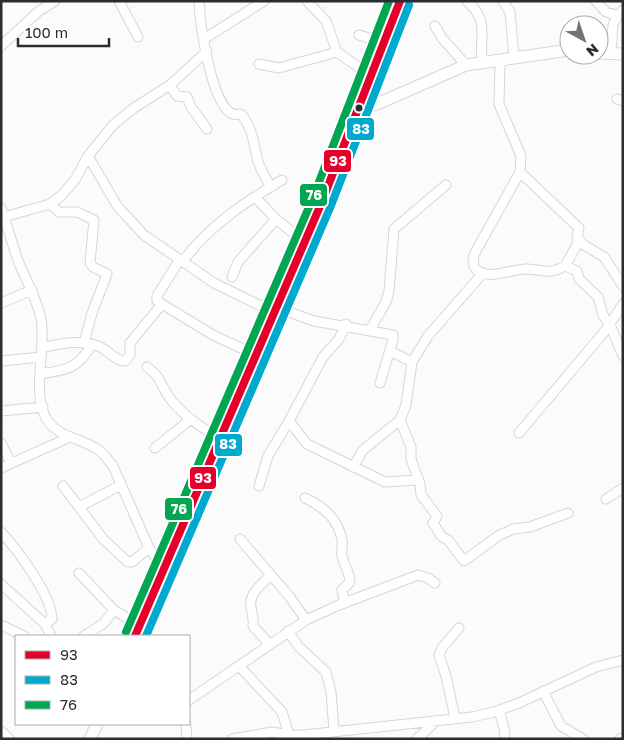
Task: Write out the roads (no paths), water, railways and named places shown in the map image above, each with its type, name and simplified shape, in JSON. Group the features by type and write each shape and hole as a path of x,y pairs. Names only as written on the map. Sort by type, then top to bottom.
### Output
{"main road":[{"path":"138,631 304,242 400,1"},
{"path":"358,107 377,104 466,64 559,51"},
{"path":"609,53 623,54"},
{"path":"92,738 96,725"}],"street":[{"path":"1,46 39,11 54,1"},
{"path":"119,1 138,37"},
{"path":"199,1 213,83 229,110 234,114 241,114 245,120 254,141 260,166 271,187"},
{"path":"204,39 264,1"},
{"path":"306,1 326,20 337,52 371,76"},
{"path":"467,1 476,9 482,21 482,62"},
{"path":"504,1 510,12 514,57"},
{"path":"596,1 606,12 620,13 611,33 611,50 609,51"},
{"path":"435,26 442,38 466,64"},
{"path":"359,35 384,44"},
{"path":"164,569 149,548 113,466 100,451 70,437 50,423 42,407 40,374 42,322 32,290 18,261 3,219 50,204 70,188 88,156 113,125 134,108 170,85 207,51"},
{"path":"259,64 279,68 337,52"},
{"path":"500,60 499,104 521,156 520,172 473,258 474,267 483,273 510,272 526,269 546,273 566,266 578,243 579,228 520,172"},
{"path":"170,85 176,96 187,97 191,107 207,129"},
{"path":"88,156 112,197 129,220 144,234 225,289 274,310 314,321 346,324 392,335 390,351 380,383"},
{"path":"256,355 213,334 162,304 157,300 156,296 182,260 208,232 282,180"},
{"path":"370,330 382,309 389,291 394,229 446,185"},
{"path":"256,197 276,219 304,242"},
{"path":"40,374 73,367 83,359 88,343 92,313 107,274 93,267 90,263 94,220 82,213 60,212 50,204"},
{"path":"232,277 238,262 276,219"},
{"path":"577,237 584,246 604,257 623,286"},
{"path":"566,266 577,271 579,279 598,297 603,315 609,323 623,356"},
{"path":"353,467 363,450 400,420 406,405 412,362 428,336 483,273"},
{"path":"1,303 32,290"},
{"path":"1,361 88,343 106,349 118,360 125,361 130,355 130,343 162,304"},
{"path":"519,433 605,331 623,304"},
{"path":"259,486 268,456 290,422 326,352 339,340 346,324"},
{"path":"390,351 412,362"},
{"path":"147,367 159,377 171,400 191,419 220,439"},
{"path":"1,411 42,407"},
{"path":"155,448 191,419"},
{"path":"400,420 411,447 411,458 420,484 421,495 437,516 433,523 442,537 448,540 464,561 498,536 513,529 530,527 568,513"},
{"path":"290,422 307,444 353,467 389,483 418,480"},
{"path":"1,468 70,437"},
{"path":"1,443 11,463"},
{"path":"78,507 121,485"},
{"path":"63,486 104,540 128,562 132,562 149,548"},
{"path":"606,499 623,488"},
{"path":"305,498 319,505 335,520 338,526 342,554 350,579 350,583 342,590 345,603"},
{"path":"1,532 24,559 48,603 52,619 44,624"},
{"path":"240,539 306,620"},
{"path":"79,572 114,610 138,631"},
{"path":"270,645 253,626 254,619 250,604 253,595 271,575"},
{"path":"190,699 240,667 306,620 396,582 418,575 428,578 435,584"},
{"path":"1,584 44,624 50,635"},
{"path":"86,635 99,626 114,610"},
{"path":"1,625 22,635"},
{"path":"455,718 446,676 439,655 442,648 460,628"},
{"path":"288,631 298,646 326,672 331,692 336,733"},
{"path":"232,739 272,732 289,735 336,733 455,718 499,710 596,667 623,660"},
{"path":"240,667 282,712 289,735"},
{"path":"543,691 561,726 583,739"},
{"path":"499,710 505,732 504,739"},
{"path":"417,739 438,720"},
{"path":"186,725 187,739"},
{"path":"1,731 9,739"}]}
